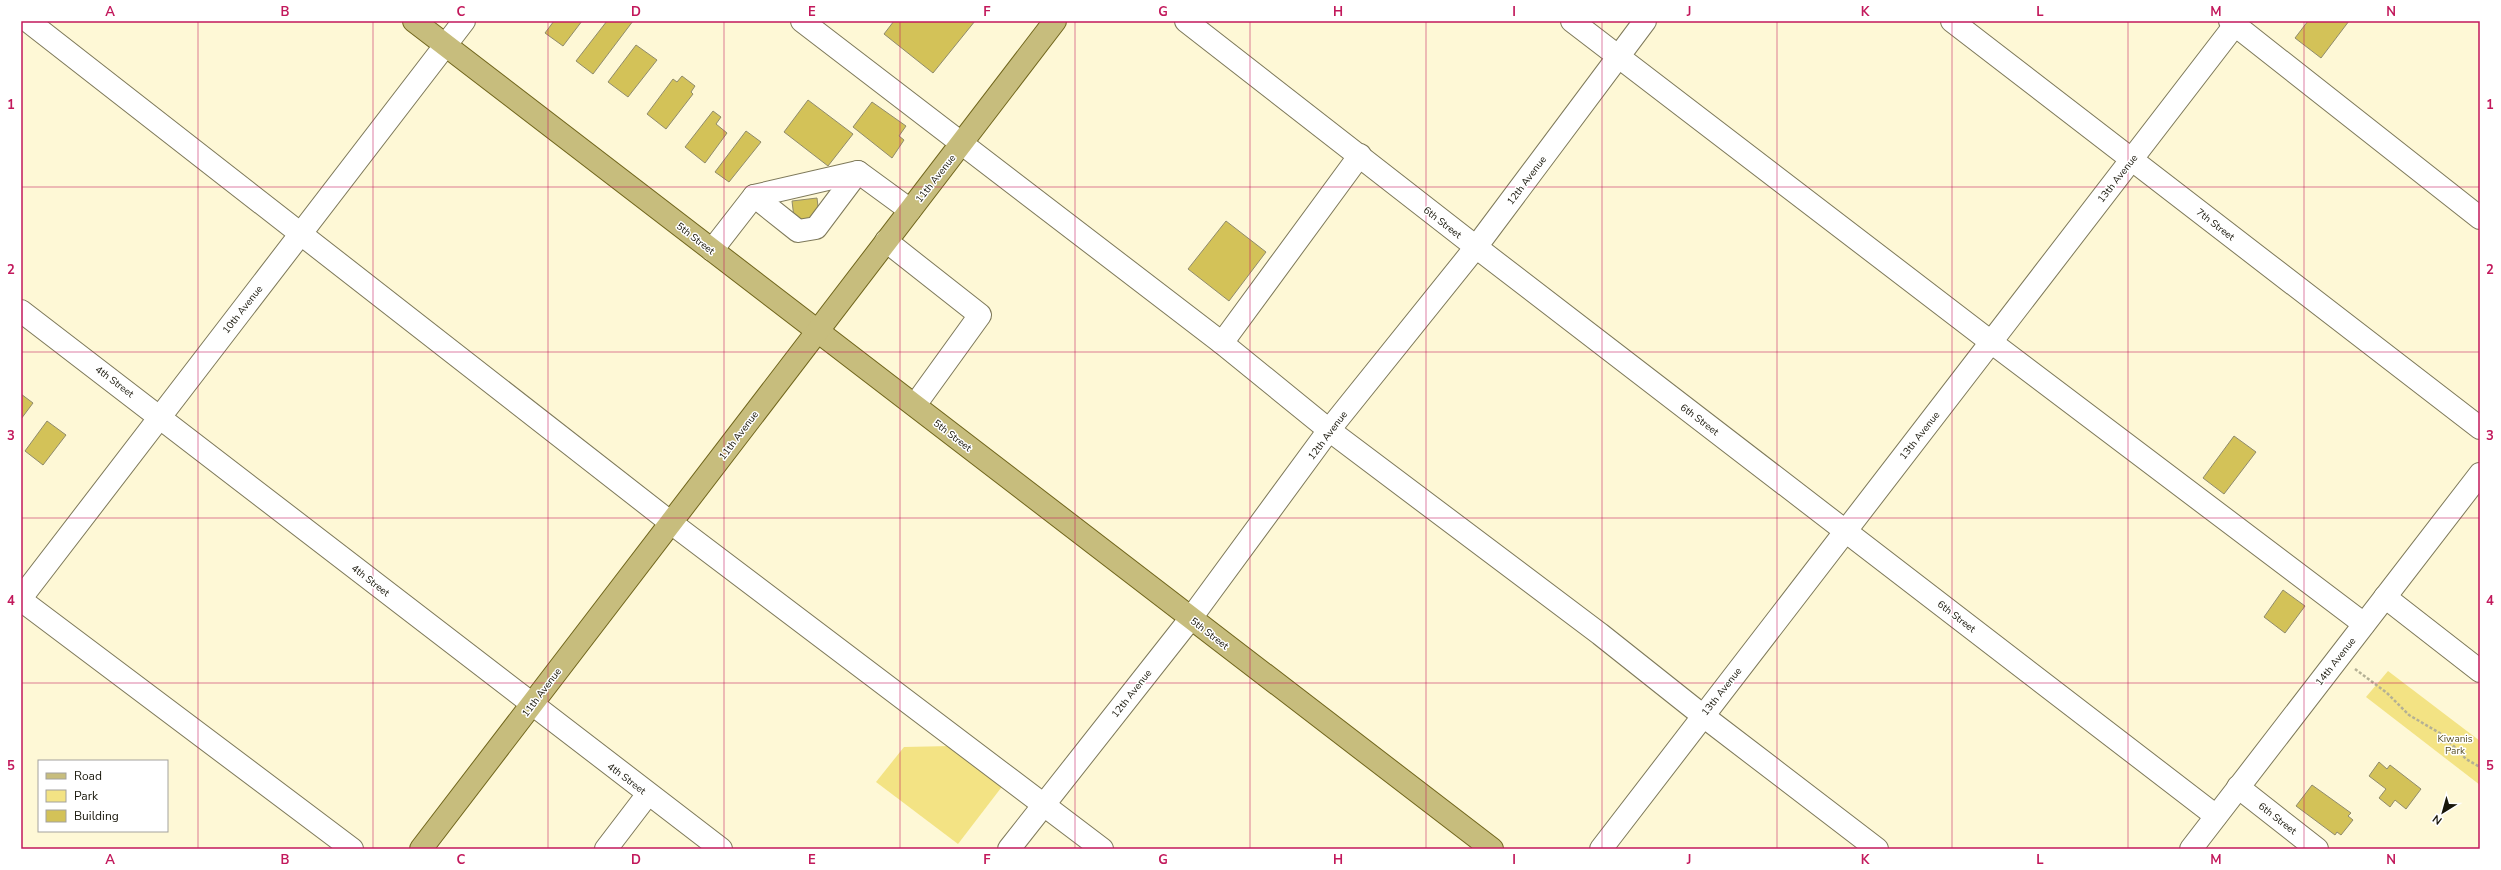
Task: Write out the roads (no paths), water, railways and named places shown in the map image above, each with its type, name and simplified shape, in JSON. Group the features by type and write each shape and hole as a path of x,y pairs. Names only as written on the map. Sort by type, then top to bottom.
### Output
{"main road":[{"name":"5th Street","path":"414,21 1492,849"},
{"name":"11th Avenue","path":"421,849 1055,21"}],"street":[{"path":"28,21 300,235 670,522 1042,806 1102,849"},
{"name":"10th Avenue","path":"21,599 464,21"},
{"name":"6th Street","path":"1186,21 1360,155 1476,247 2216,816"},
{"path":"1572,21 1991,342 2364,624"},
{"name":"12th Avenue","path":"1009,849 1191,618 1330,430 1476,247 1645,21"},
{"name":"7th Street","path":"1952,21 2480,428"},
{"path":"2234,22 2480,218"},
{"name":"13th Avenue","path":"1601,849 1702,715 2132,159 2234,22"},
{"path":"812,24 961,143 1222,343 1330,430 1600,634 1702,715 1877,849"},
{"path":"1222,343 1360,155"},
{"path":"754,196 798,231 816,228 858,172"},
{"path":"712,250 754,196 858,172 910,210"},
{"path":"886,241 980,315 914,405"},
{"name":"4th Street","path":"21,311 161,416 531,704 721,849"},
{"name":"14th Avenue","path":"2191,849 2480,474"},
{"path":"2385,597 2480,671"},
{"path":"21,599 352,849"},
{"name":"6th Street","path":"2238,787 2317,849"},
{"path":"606,849 648,794"}],"park label":[{"name":"Kiwanis Park","path":"2455,744"}]}
